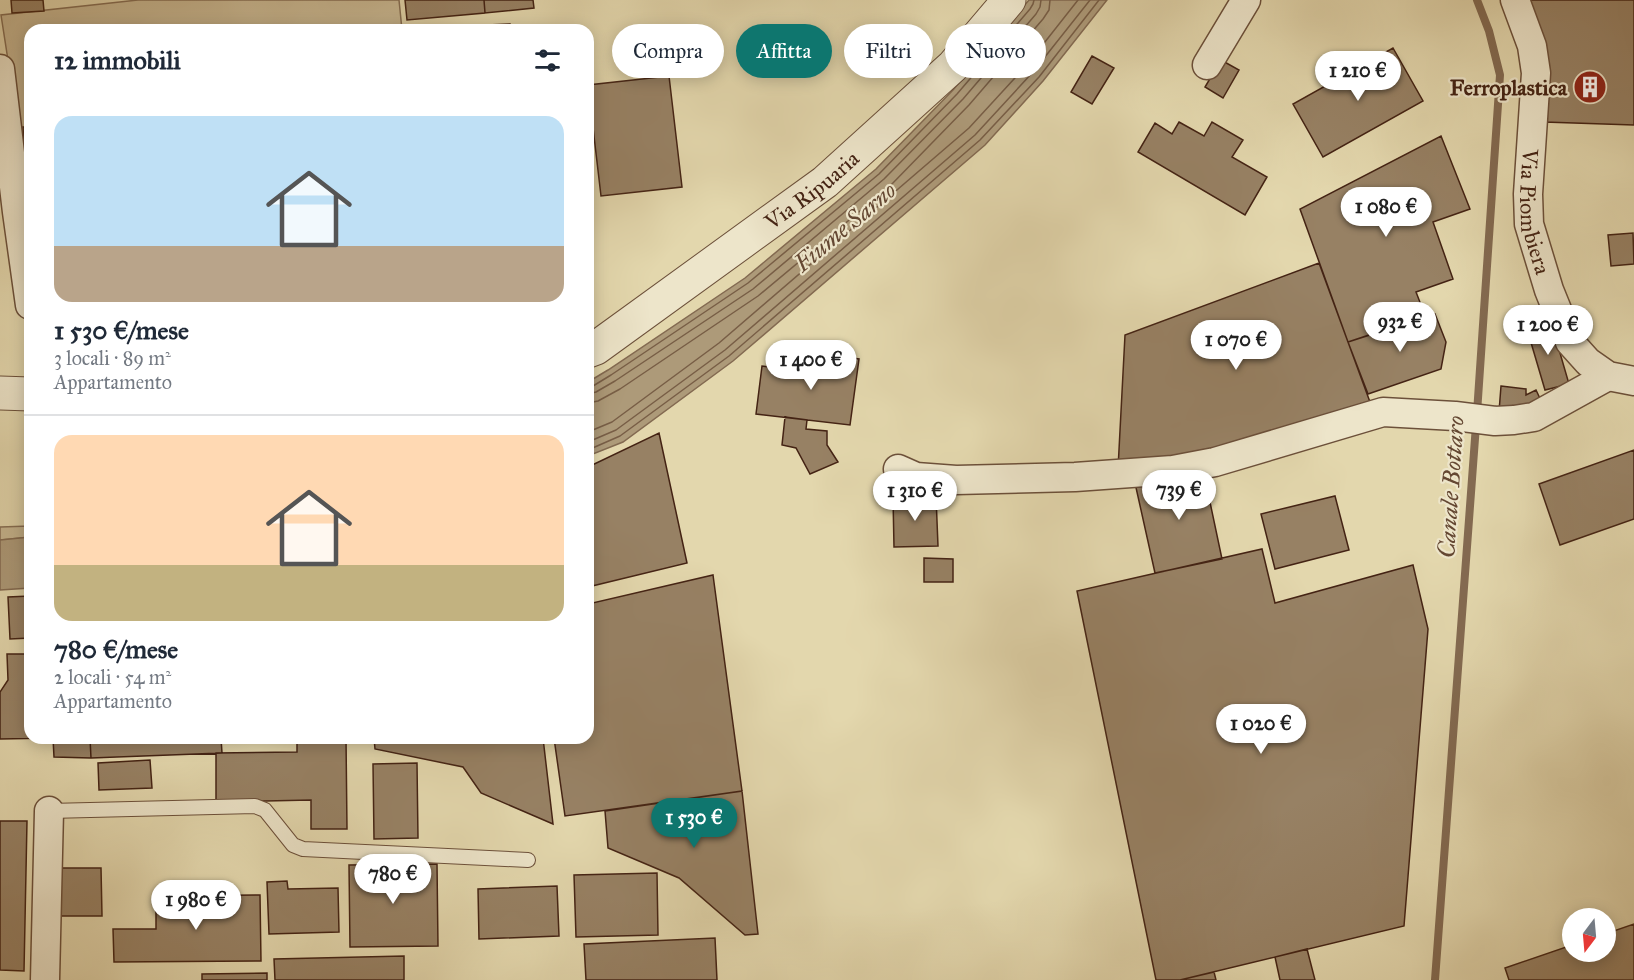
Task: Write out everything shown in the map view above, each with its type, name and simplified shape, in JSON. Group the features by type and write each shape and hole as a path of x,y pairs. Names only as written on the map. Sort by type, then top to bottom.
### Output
{"street":[{"name":"Via Ripuaria","path":"594,349 825,182 953,66 1009,0"},
{"path":"1207,65 1246,0"},
{"name":"Via Piombiera","path":"1515,0 1532,46 1536,73 1528,194 1529,224 1549,290 1570,342 1588,362 1621,379"},
{"path":"0,69 24,262"},
{"path":"898,469 916,477 956,480 1075,477 1173,470 1215,462 1383,412 1495,421 1534,417 1621,379"},
{"path":"0,393 24,394"},
{"path":"45,980 49,811"}],"lane":[{"path":"49,811 255,807 265,810 293,845 303,849 528,860"}],"shaded area":[{"path":"138,0 399,0 401,24 24,24 24,163 1,15"},
{"path":"24,526 24,538 0,540 0,527"}],"water":[{"name":"Fiume Sarno","path":"1029,0 1107,0 1046,77 1046,24 1009,24"},
{"name":"Fiume Sarno","path":"963,78 1045,78 985,145 733,361 623,442 594,454 594,378 745,278 876,169"},
{"path":"24,538 24,588 0,590 0,540"}],"building":[{"path":"11,0 43,0 44,11 12,13"},
{"path":"405,0 484,0 485,13 407,20"},
{"path":"484,0 533,0 534,8 485,13"},
{"name":"Ferroplastica","path":"1526,0 1634,0 1634,125 1544,122"},
{"path":"1393,48 1423,101 1323,157 1293,104"},
{"path":"1092,56 1114,68 1092,104 1071,92"},
{"path":"1221,60 1239,70 1223,98 1205,87"},
{"path":"669,78 682,187 601,196 594,136 594,84"},
{"path":"1179,122 1204,136 1212,122 1243,140 1232,157 1267,177 1245,215 1138,152 1155,123 1172,134"},
{"path":"1441,136 1470,209 1433,222 1453,279 1416,292 1423,310 1387,320 1390,328 1348,342 1300,209"},
{"path":"1633,233 1634,264 1611,266 1608,235"},
{"path":"1319,263 1370,402 1173,462 1118,469 1125,335"},
{"path":"1435,314 1446,342 1441,369 1368,394 1348,342"},
{"path":"1551,322 1569,384 1545,390 1527,329"},
{"path":"814,353 859,359 850,425 756,414 762,366 811,373"},
{"path":"1501,386 1526,389 1526,395 1536,390 1544,407 1499,412"},
{"path":"785,417 807,420 806,429 827,431 827,445 838,462 810,474 796,448 782,445"},
{"path":"659,433 687,563 594,586 594,464"},
{"path":"1634,450 1634,519 1560,545 1539,484"},
{"path":"1203,469 1222,559 1155,573 1135,483"},
{"path":"936,496 938,546 894,547 893,497"},
{"path":"1335,496 1349,550 1275,569 1261,514"},
{"path":"1262,549 1275,603 1413,565 1428,629 1404,926 1180,980 1156,980 1077,591"},
{"path":"924,558 953,559 953,582 924,582"},
{"path":"713,575 742,791 565,816 555,744 594,744 594,603"},
{"path":"24,596 24,638 10,639 8,597"},
{"path":"7,654 24,654 24,739 0,739 0,692 8,680"},
{"path":"53,744 90,744 91,758 54,757"},
{"path":"90,744 221,744 222,753 91,758"},
{"path":"297,744 346,744 347,829 311,829 311,800 216,802 216,753 297,752"},
{"path":"375,744 544,744 553,824 481,793 463,767 375,749"},
{"path":"150,760 152,788 99,790 98,763"},
{"path":"417,763 418,838 374,839 373,764"},
{"path":"742,791 758,934 745,935 679,878 608,848 605,811"},
{"path":"0,821 27,821 24,971 0,970"},
{"path":"437,864 438,946 350,947 349,865"},
{"path":"57,868 101,868 102,916 58,916"},
{"path":"657,873 658,935 576,937 574,875"},
{"path":"287,881 288,889 338,888 339,932 269,934 267,882"},
{"path":"557,886 559,936 479,939 478,889"},
{"path":"260,895 261,961 114,962 113,929 156,929 156,896"},
{"path":"1634,924 1634,980 1509,980 1505,968 1562,948 1562,962 1616,962 1616,930"},
{"path":"715,938 717,980 586,980 584,944"},
{"path":"1307,949 1315,980 1280,980 1275,957"},
{"path":"404,956 404,980 275,980 274,959"},
{"path":"1214,972 1216,980 1180,980"},
{"path":"267,973 267,980 202,980 202,974"}],"waterway":[{"name":"Canale Bottaro","path":"1477,0 1489,31 1500,75 1477,413"},
{"name":"Canale Bottaro","path":"1435,980 1476,425"}],"place":[{"name":"Ferroplastica","path":"1590,87"}]}
